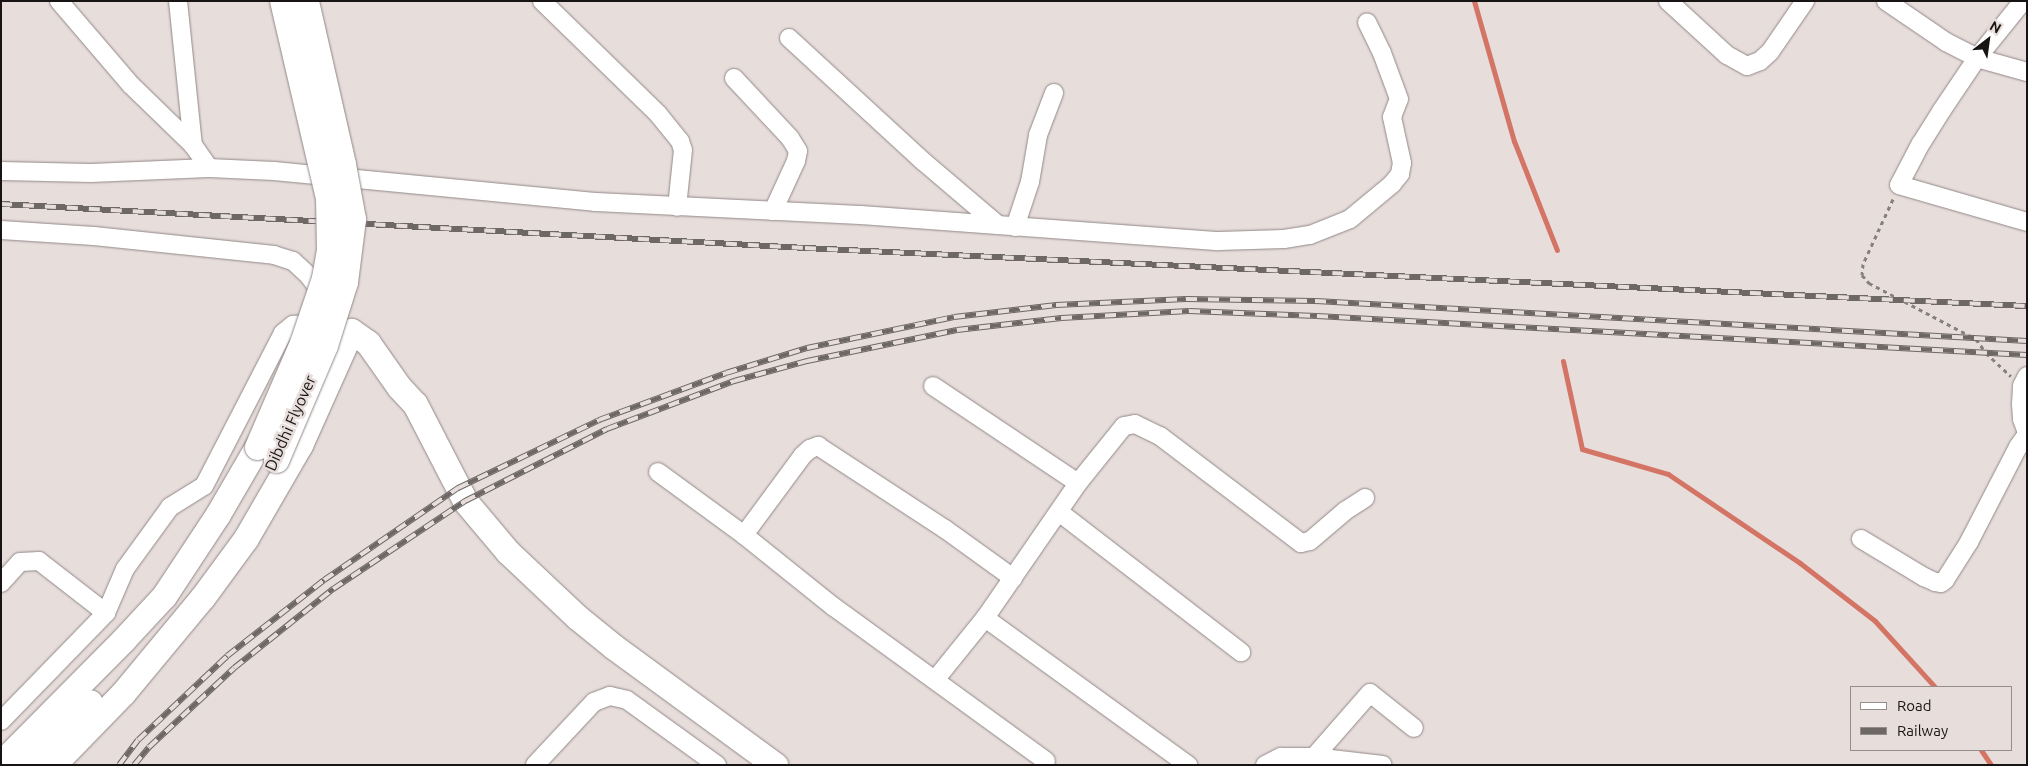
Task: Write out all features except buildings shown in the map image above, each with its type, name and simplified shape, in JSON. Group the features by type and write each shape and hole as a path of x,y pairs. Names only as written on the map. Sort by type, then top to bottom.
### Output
{"main road":[{"name":"Dibdhi Flyover","path":"1,762 164,596 218,514 257,447 302,343 324,278 329,250 328,198 282,1"},
{"name":"Dibdhi Flyover","path":"24,765 156,638 192,594 238,527 276,460 324,345 345,282 353,219 343,164 306,1"},
{"path":"53,765 123,693 202,598 246,538 300,445 351,331 368,343 399,387 415,404 465,501 508,552 578,617 614,647 775,765"}],"street":[{"path":"59,1 131,85 193,145 209,168"},
{"path":"178,1 193,145"},
{"path":"542,1 658,114 680,141 683,150 677,207"},
{"path":"1668,1 1727,55 1747,66 1760,61 1770,52 1805,1"},
{"path":"1886,1 1946,42 1977,58 2027,72"},
{"path":"2023,1 1977,58 1921,143 1899,185 2027,222"},
{"path":"1,171 91,173 209,168 274,171 595,202 772,211 1132,236 1253,241 1310,235 1350,219 1392,184 1400,174 1402,163 1392,122 1393,114 1400,98 1367,22"},
{"path":"788,38 924,162 1007,226"},
{"path":"734,78 790,138 798,151 796,161 772,211"},
{"path":"1007,226 1030,182 1038,135 1054,93"},
{"path":"1,230 94,236 274,255 292,261 309,276 351,331"},
{"path":"1,721 106,613 125,569 170,507 204,486 283,334 293,325 321,322 351,331"},
{"path":"1861,538 1934,582 1946,580 1969,542 2018,446 2027,434 2022,419 2025,381"},
{"path":"933,386 1078,484"},
{"path":"935,680 985,618 1078,484 1118,431 1130,423 1143,426 1160,436 1301,543 1310,541 1345,511 1365,498"},
{"path":"744,535 803,455 810,449 818,446 945,529 1013,578"},
{"path":"658,472 744,535 834,607 1046,761"},
{"path":"1059,512 1241,652"},
{"path":"1,583 20,562 39,561 106,613"},
{"path":"985,618 1188,765"},
{"path":"1314,757 1370,693 1414,728"},
{"path":"534,765 594,702 610,696 626,700 717,765"},
{"path":"1265,765 1281,757 1314,757 1383,765"}],"path":[{"path":"1899,185 1863,264 1862,276 1869,283 1976,338 1986,353 2025,381"}],"waterway":[{"path":"1474,1 1514,141 1557,250"},
{"path":"1563,361 1582,449 1668,474 1800,563 1875,621 1934,686"},
{"path":"1982,751 1991,765"}],"railway":[{"path":"1,204 805,248 2027,306"},
{"path":"119,765 138,740 227,656 324,580 458,488 599,420 726,373 807,348 954,317 1056,305 1186,299 1315,301 2027,341"},
{"path":"134,765 149,747 234,668 333,589 465,501 607,429 734,381 807,361 957,330 1061,318 1189,311 1317,316 2027,355"}]}
